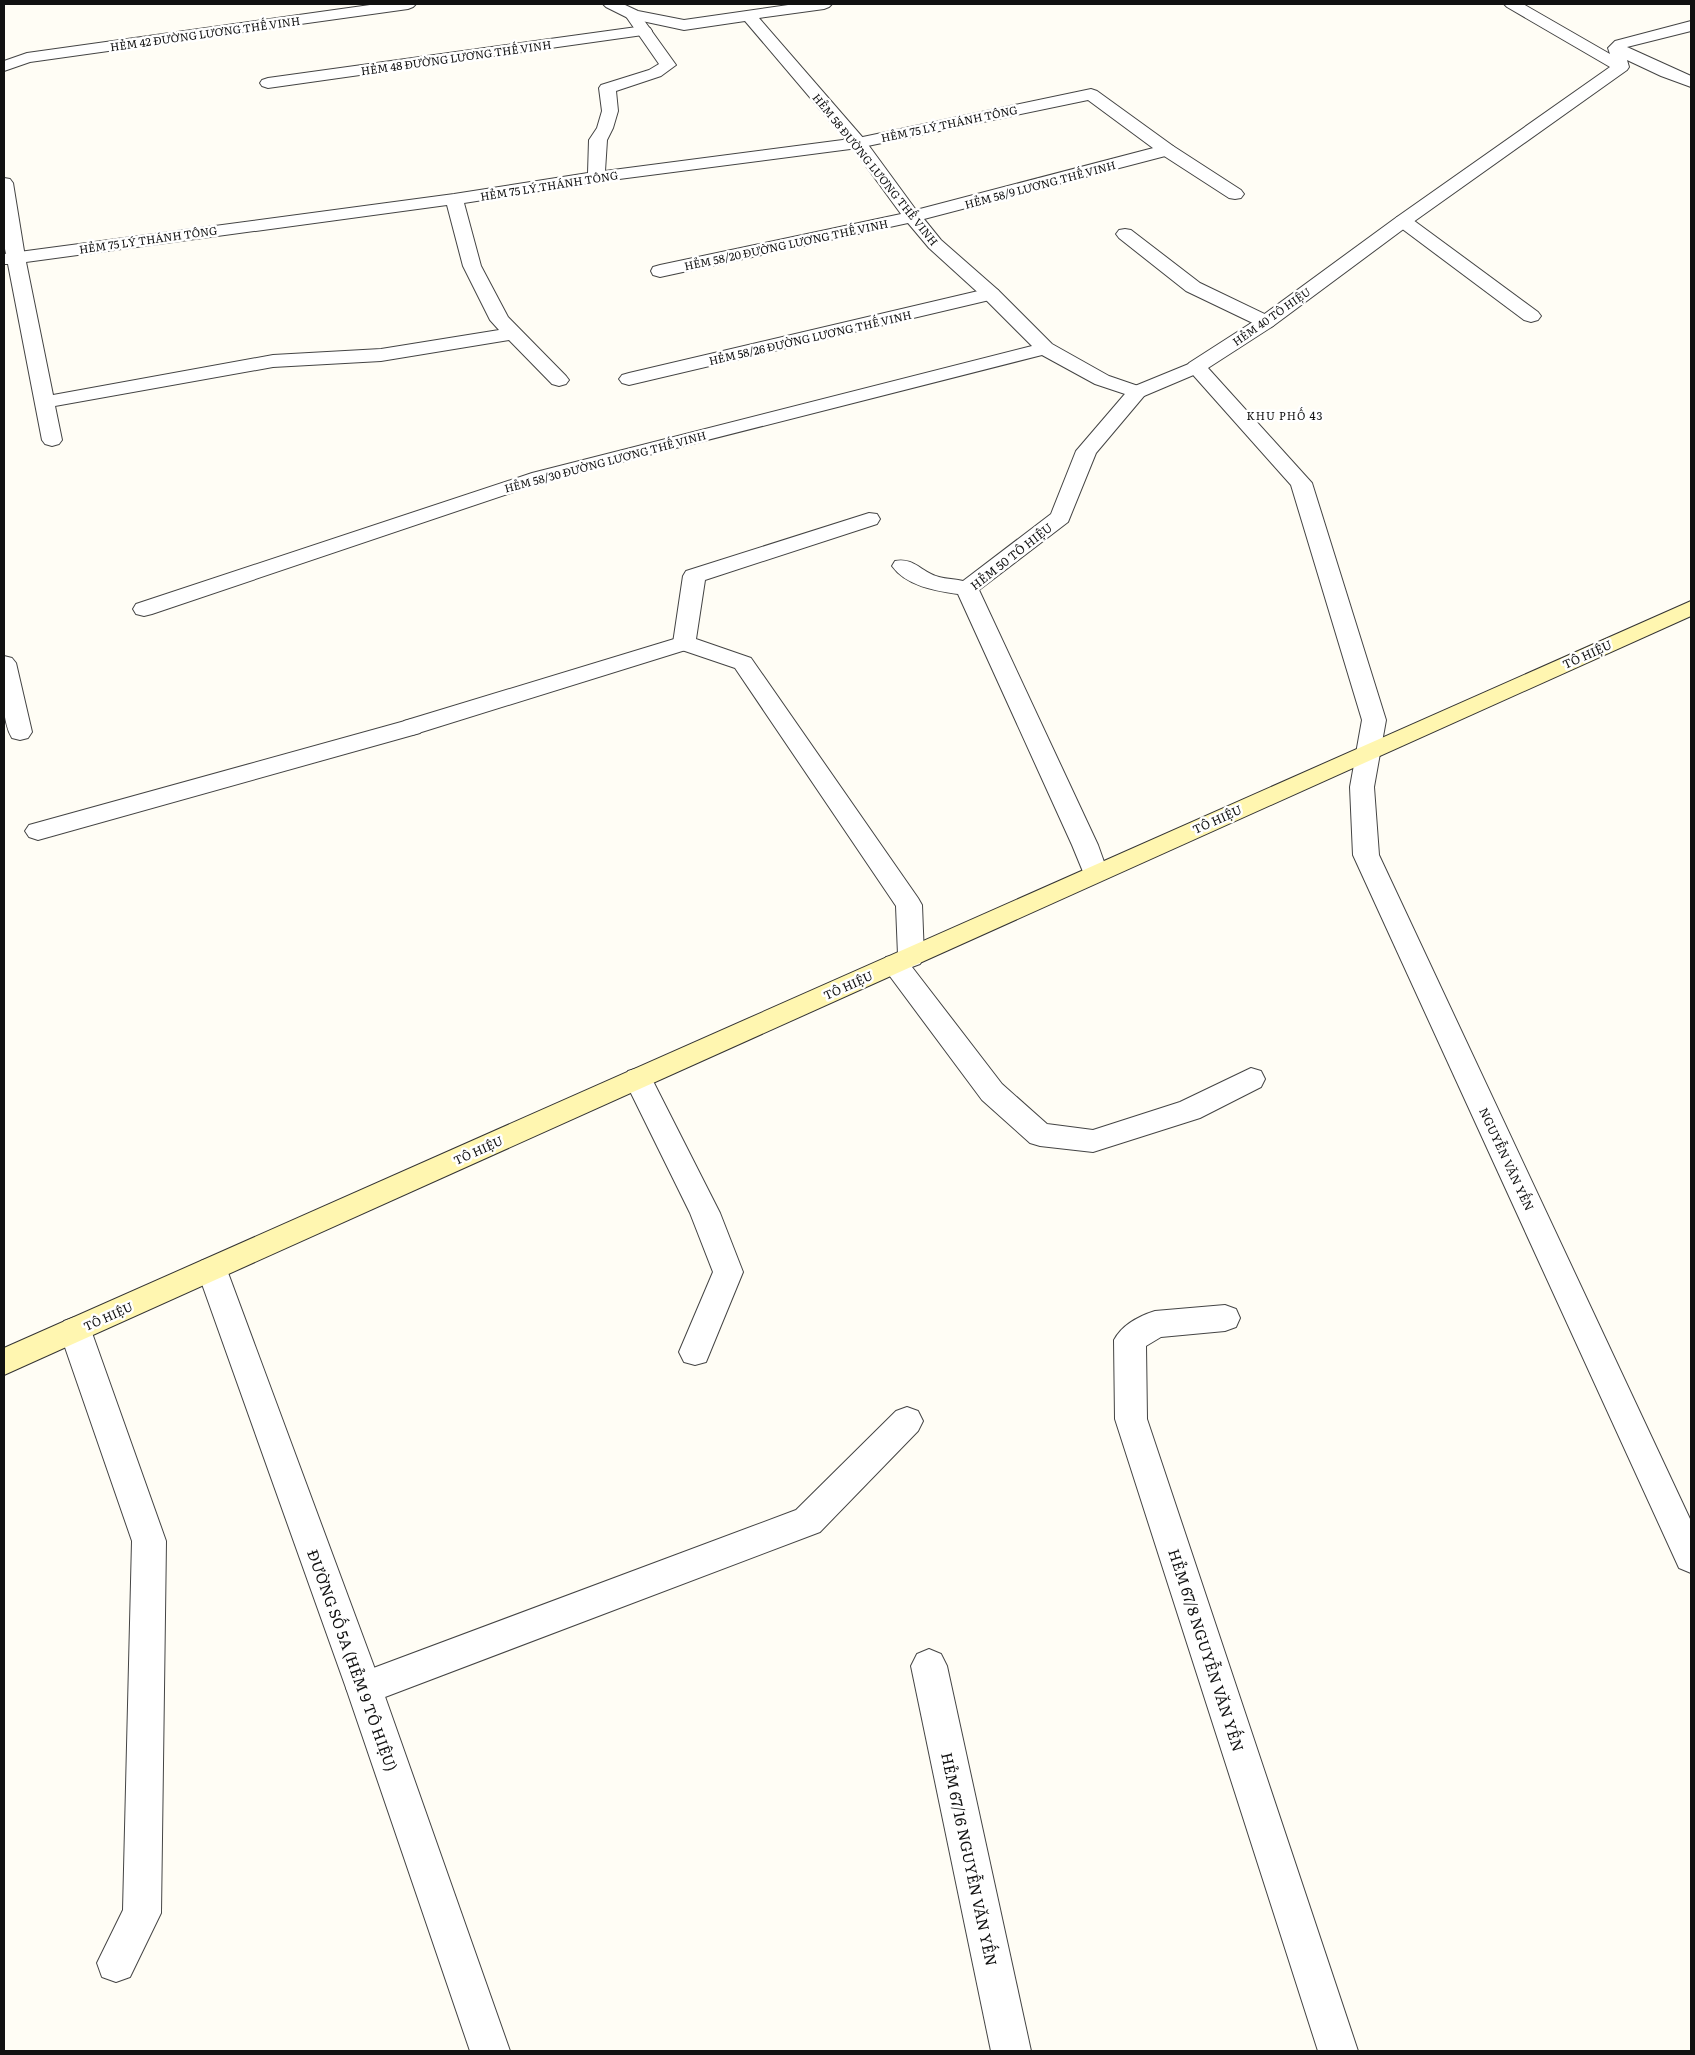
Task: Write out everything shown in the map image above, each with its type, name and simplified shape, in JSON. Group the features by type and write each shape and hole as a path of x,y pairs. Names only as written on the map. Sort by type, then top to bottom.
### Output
{"street":[{"name":"HẺM 42 ĐƯỜNG LƯƠNG THẾ VINH","path":"4,66 26,58 408,4"},
{"path":"611,4 633,15 684,24 824,4"},
{"path":"1512,4 1621,67"},
{"path":"596,177 598,140 605,128 610,110 607,88 654,73 668,65 633,15"},
{"name":"HẺM 58 ĐƯỜNG LƯƠNG THẾ VINH","path":"748,16 858,143 912,218 935,244 991,294 1045,348 1102,380 1137,392"},
{"path":"1616,48 1621,44 1691,26"},
{"name":"HẺM 48 ĐƯỜNG LƯƠNG THẾ VINH","path":"268,83 644,31"},
{"path":"1616,48 1621,67"},
{"path":"1616,48 1667,73 1691,82"},
{"name":"HẺM 40 TÔ HIỆU","path":"1196,367 1266,322 1403,221 1621,67"},
{"name":"HẺM 75 LÝ THÁNH TÔNG","path":"10,258 454,199 596,177 858,143 1092,94 1167,150"},
{"path":"1167,150 1235,194"},
{"name":"HẺM 58/9 LƯƠNG THẾ VINH","path":"912,218 1167,150"},
{"path":"4,183 10,258 45,402 52,440"},
{"path":"454,199 472,266 500,320 559,380"},
{"name":"HẺM 58/20 ĐƯỜNG LƯƠNG THẾ VINH","path":"660,270 912,218"},
{"path":"1403,221 1531,316"},
{"path":"1125,234 1194,287 1266,322"},
{"name":"HẺM 58/26 ĐƯỜNG LƯƠNG THẾ VINH","path":"629,379 991,294"},
{"path":"45,402 273,361 381,355 514,333"},
{"name":"HẺM 58/30 ĐƯỜNG LƯƠNG THẾ VINH","path":"144,609 539,477 1045,348"},
{"path":"1196,367 1301,483 1374,720 1369,752"},
{"name":"HẺM 50 TÔ HIỆU","path":"1095,873 1085,844 967,588 1060,517 1086,451 1137,392 1196,367"},
{"path":"684,643 694,576 869,519"},
{"path":"903,566 931,583 967,588"},
{"name":"TÔ HIỆU","path":"4,1362 1691,608"},
{"path":"38,831 412,728 684,643 743,663 909,905 903,961 992,1092 1040,1135 1093,1141 1190,1110 1251,1079"},
{"path":"4,663 20,732"},
{"name":"NGUYỄN VĂN YẾN","path":"1369,752 1362,787 1366,855 1691,1557"},
{"path":"638,1078 705,1213 728,1272 695,1352"},
{"name":"ĐƯỜNG SỐ 5A (HẺM 9 TÔ HIỆU)","path":"212,1270 364,1688 490,2051"},
{"name":"HẺM 67/8 NGUYỄN VĂN YẾN","path":"1225,1318 1155,1324 1130,1340 1131,1418 1338,2051"},
{"path":"75,1330 149,1541 142,1913 116,1963"},
{"path":"364,1688 808,1522 907,1421"},
{"name":"HẺM 67/16 NGUYỄN VĂN YẾN","path":"929,1666 1011,2051"}],"district":[{"name":"KHU PHỐ 43","path":"1285,415"}]}
